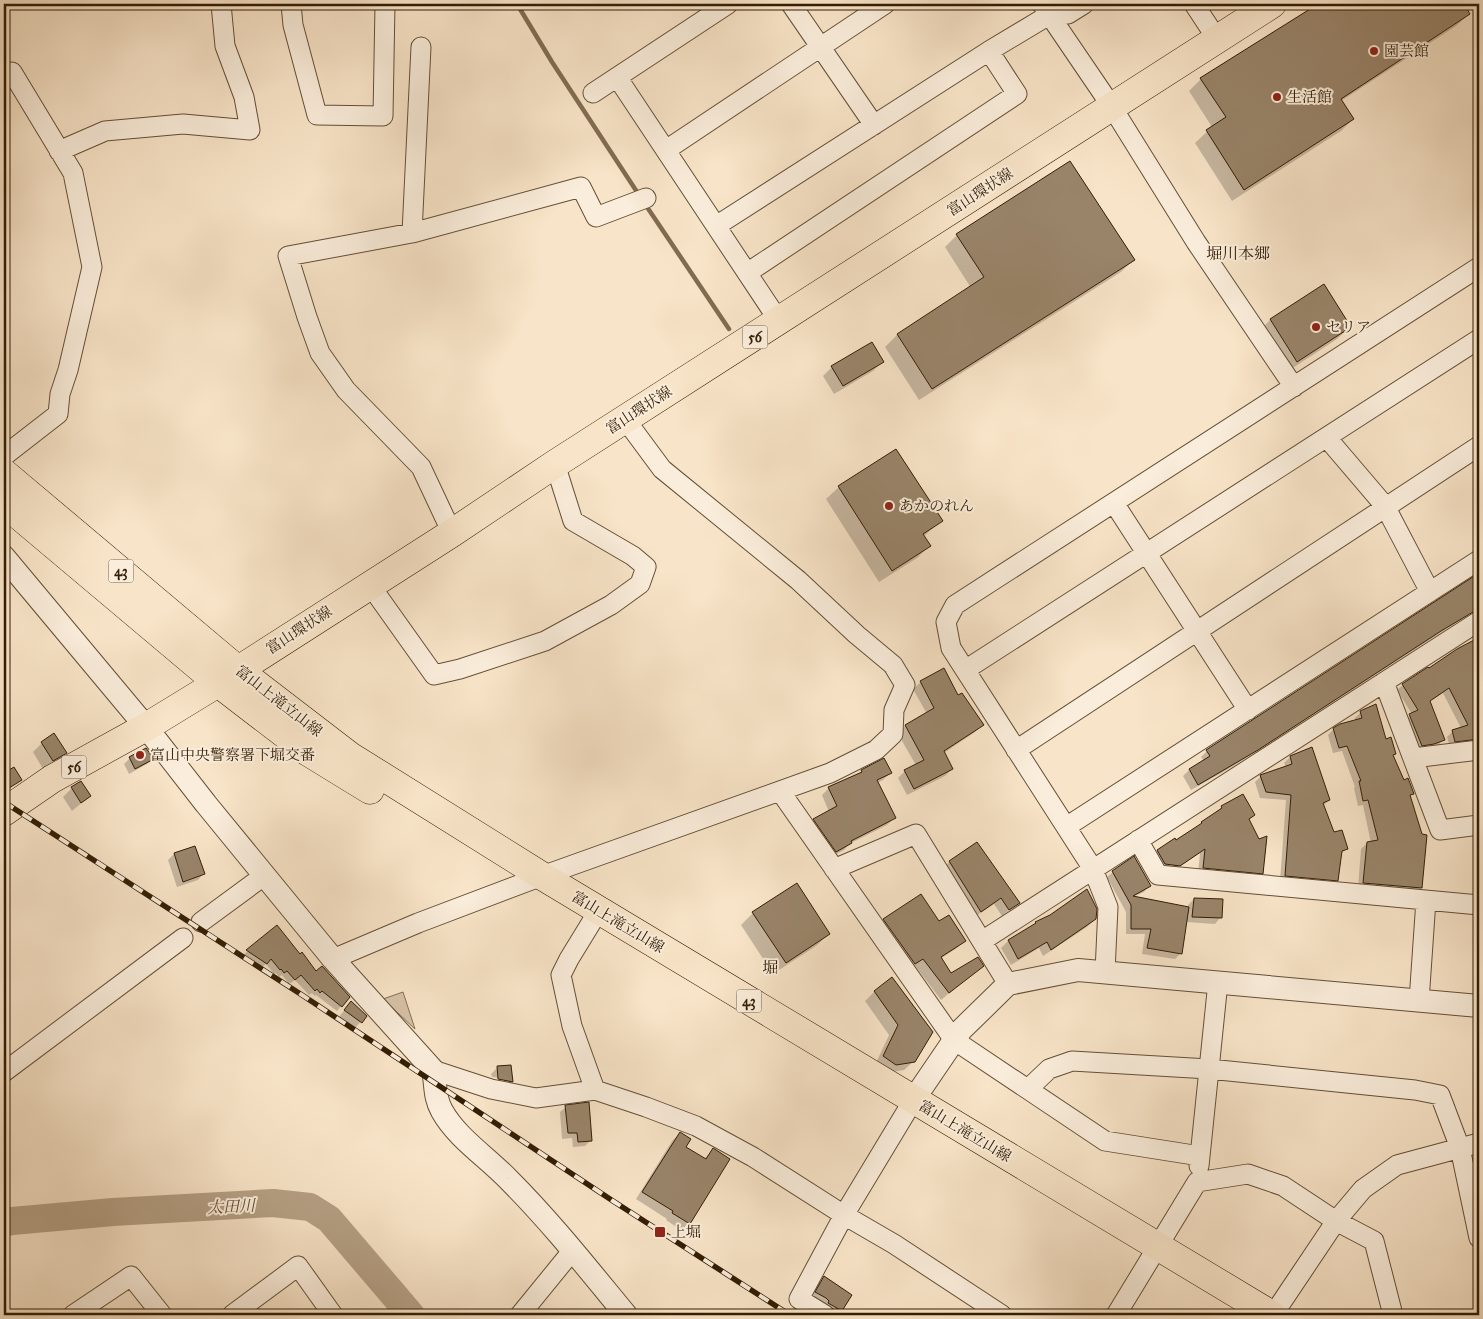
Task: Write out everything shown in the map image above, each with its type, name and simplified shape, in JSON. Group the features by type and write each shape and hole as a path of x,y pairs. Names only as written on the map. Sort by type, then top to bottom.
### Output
{"main road":[{"name":"富山環状線","path":"4,812 52,779 146,727 228,676 1272,4"},
{"name":"富山上滝立山線","path":"4,473 228,676"},
{"name":"富山上滝立山線","path":"4,503 228,676 350,756 532,881 1153,1255 1238,1315"},
{"name":"富山上滝立山線","path":"1153,1255 1272,1315"}],"street":[{"path":"59,152 105,131 183,124 250,130 244,97 225,46 221,4"},
{"path":"291,4 293,25 317,115 383,116 385,4"},
{"path":"593,92 728,4"},
{"path":"792,4 874,125"},
{"path":"666,150 885,4"},
{"path":"716,226 989,51 1046,10 1068,14 1084,4"},
{"path":"1194,4 1218,39"},
{"path":"1046,10 1112,107 1196,242 1294,387"},
{"path":"412,233 421,47"},
{"path":"747,273 1017,94 989,51"},
{"path":"4,76 12,72 73,173 92,266 68,370 60,394 58,414 4,456"},
{"path":"617,77 779,321"},
{"path":"452,533 421,467 346,390 320,353 288,256 412,233 580,186 596,217 646,198"},
{"path":"1105,972 1108,907 1093,869 951,648 946,622 955,605 1479,267"},
{"path":"965,670 1479,339"},
{"path":"333,958 418,923 830,773 876,750 893,734 894,710 905,684 893,665 857,635 798,580 662,468 625,419"},
{"path":"1327,438 1385,506 1430,592"},
{"path":"1016,750 1479,446"},
{"path":"370,585 434,675 460,669 545,641 611,605 640,584 646,567 633,556 573,521 555,464"},
{"path":"1114,503 1248,710"},
{"path":"4,557 146,727 333,958 433,1070 491,1089 536,1098 595,1090 696,1126 753,1157 844,1215 894,1244 1002,1315"},
{"path":"1066,827 1479,560"},
{"path":"982,941 1479,621"},
{"path":"1384,682 1440,830 1479,825"},
{"path":"1413,758 1479,750"},
{"path":"780,791 954,1040 1105,1141 1200,1156"},
{"path":"834,869 916,834 1008,984"},
{"path":"1138,840 1158,875 1479,905"},
{"path":"201,922 265,875"},
{"path":"1419,1001 1426,900"},
{"path":"594,918 561,975 572,1026 595,1090"},
{"path":"4,1072 183,938"},
{"path":"825,1315 799,1299 844,1215 909,1107 961,1030 1008,984 1078,970 1479,1006"},
{"path":"1116,1315 1197,1182 1218,982"},
{"path":"1028,1089 1050,1070 1072,1061 1209,1069 1414,1090 1440,1095 1460,1148 1479,1238"},
{"path":"433,1070 435,1096 442,1112 456,1130 509,1180 573,1250 626,1315"},
{"path":"1272,1315 1336,1221 1363,1189 1397,1165 1479,1143"},
{"path":"1197,1182 1248,1174 1283,1186 1336,1221 1374,1241 1393,1315"},
{"path":"520,1315 573,1250"},
{"path":"232,1315 298,1266 333,1315"},
{"path":"73,1315 131,1276 162,1315"}],"shaded area":[{"path":"403,992 415,1029 383,999"}],"building":[{"name":"生活館","path":"1318,4 1464,4 1470,14 1341,99 1354,119 1244,190 1206,130 1226,117 1200,78"},
{"path":"1070,161 1135,260 932,389 897,334 984,277 956,234"},
{"path":"1324,284 1351,327 1297,362 1270,319"},
{"path":"872,342 884,362 843,386 831,366"},
{"path":"896,449 943,521 923,534 931,546 892,571 838,486"},
{"path":"1479,573 1479,610 1441,631 1258,750 1198,785 1189,769 1210,756 1206,750"},
{"path":"1479,634 1479,739 1455,742 1452,730 1468,725 1449,688 1430,701 1445,740 1422,746 1409,714 1418,710 1402,684 1478,638"},
{"path":"944,668 958,695 962,693 984,725 944,751 953,769 914,789 904,770 924,760 905,725 934,708 920,681"},
{"path":"1376,704 1386,739 1391,737 1396,754 1393,755 1404,780 1408,778 1414,794 1410,795 1422,834 1427,835 1422,888 1363,883 1367,842 1378,840 1368,800 1363,801 1359,781 1361,781 1347,746 1339,748 1333,728 1362,718 1360,711"},
{"path":"54,733 67,753 53,761 41,742"},
{"path":"1312,747 1330,800 1323,803 1334,832 1342,830 1348,849 1342,851 1338,881 1285,876 1291,795 1266,792 1260,775 1292,764 1290,756"},
{"name":"富山中央警察署下堀交番","path":"146,748 154,759 135,769 129,757"},
{"path":"884,758 892,773 877,780 896,818 851,841 852,843 836,852 813,819 837,806 828,787 862,772 861,770"},
{"path":"14,767 22,780 9,788 4,780 4,773"},
{"path":"81,781 91,796 81,803 71,787"},
{"path":"1243,794 1255,815 1249,819 1259,839 1267,836 1263,874 1203,868 1205,849 1180,866 1165,864 1157,850 1175,838 1176,840 1222,808 1221,806"},
{"path":"977,842 1020,903 1009,910 1001,898 981,912 949,861"},
{"path":"195,846 205,874 183,882 174,853"},
{"path":"1134,856 1151,886 1133,896 1189,907 1182,954 1147,948 1151,929 1131,929 1131,905 1112,871"},
{"path":"797,883 830,934 786,963 752,912"},
{"path":"1087,889 1097,909 1096,919 1051,950 1047,942 1018,959 1008,940 1035,922 1050,915"},
{"path":"921,894 939,921 949,915 966,941 941,957 951,973 978,957 984,966 949,993 923,959 915,964 883,919"},
{"path":"1194,898 1223,899 1222,918 1192,917"},
{"path":"277,925 300,954 302,952 316,971 322,966 350,997 342,1007 322,991 320,993 317,989 315,991 301,975 295,980 287,971 284,973 280,970 271,959 267,964 246,950"},
{"path":"892,977 933,1032 915,1062 896,1065 883,1056 898,1025 874,991"},
{"path":"351,1001 367,1016 362,1023 344,1010"},
{"path":"511,1065 513,1082 498,1079 497,1066"},
{"path":"589,1102 592,1141 578,1142 577,1133 568,1133 565,1105"},
{"path":"680,1132 691,1139 686,1147 706,1159 713,1148 730,1159 690,1224 642,1192"},
{"path":"824,1276 852,1295 842,1311 828,1303 829,1301 826,1298 815,1292"}],"waterway":[{"path":"517,4 552,62 639,195"},
{"path":"645,204 729,329"},
{"name":"太田川","path":"4,1223 113,1212 273,1203 310,1207 329,1219 411,1315"}],"railway":[{"path":"4,802 790,1315"}],"place":[{"name":"園芸館","path":"1374,51"},
{"name":"生活館","path":"1277,97"},
{"name":"セリア","path":"1316,327"},
{"name":"あかのれん","path":"889,506"},
{"name":"富山中央警察署下堀交番","path":"140,755"},
{"name":"上堀","path":"660,1232"}],"district":[{"name":"堀川本郷","path":"1238,253"},
{"name":"堀","path":"770,967"}]}
